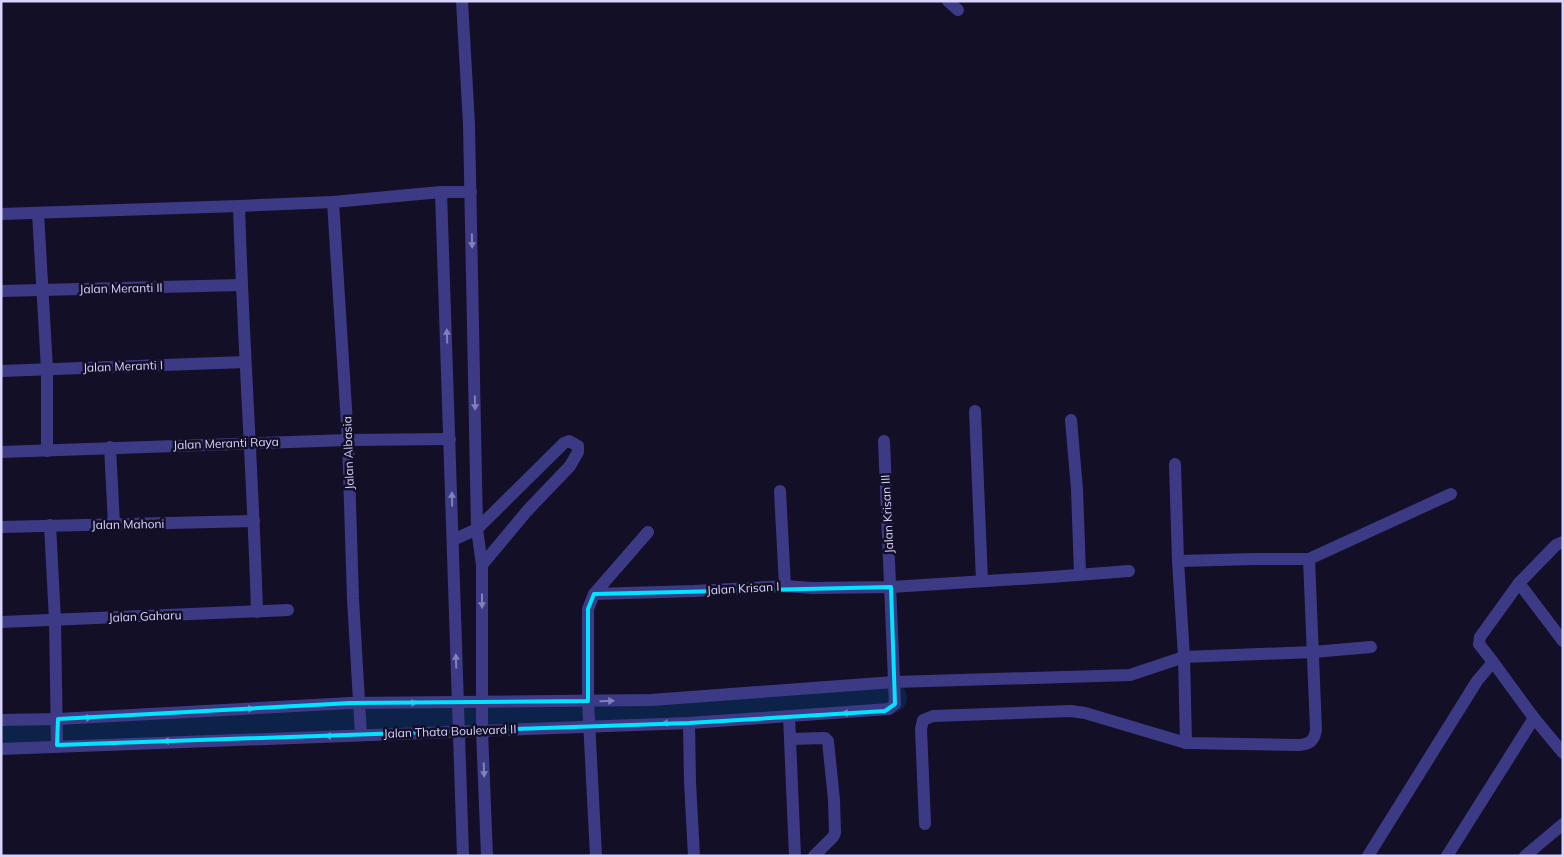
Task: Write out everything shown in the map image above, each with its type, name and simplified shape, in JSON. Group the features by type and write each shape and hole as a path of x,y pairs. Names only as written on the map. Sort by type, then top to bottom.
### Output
{"street":[{"path":"462,1 467,62 471,192 477,529 482,565 482,716 487,856"},
{"path":"948,1 958,10"},
{"path":"1,214 333,202 441,192 471,192"},
{"path":"441,192 463,856"},
{"name":"Jalan Albasia","path":"333,202 348,440 360,732"},
{"path":"238,206 257,612"},
{"path":"38,213 46,369 47,451"},
{"name":"Jalan Meranti II","path":"1,291 241,285"},
{"name":"Jalan Meranti I","path":"1,371 245,362"},
{"path":"975,410 982,581"},
{"path":"1071,420 1077,489 1080,574"},
{"name":"Jalan Meranti Raya","path":"1,452 348,440 450,439"},
{"path":"453,540 477,529 564,443 569,441 578,446 578,452 570,466 527,512 482,565"},
{"name":"Jalan Krisan III","path":"884,441 895,704"},
{"path":"110,447 114,524"},
{"path":"1175,464 1186,743"},
{"path":"780,491 785,586"},
{"path":"1178,561 1309,559 1451,494"},
{"name":"Jalan Mahoni","path":"1,527 254,521"},
{"path":"50,525 58,732"},
{"path":"596,856 588,704 588,609 594,594 648,532"},
{"path":"1563,542 1556,545 1519,583 1480,637 1479,644 1534,718 1563,752"},
{"path":"925,824 921,729 923,720 927,717 1071,711 1085,713 1186,743 1299,745 1311,742 1316,730 1309,559"},
{"name":"Jalan Krisan I","path":"594,594 785,586 812,588 891,587 1129,570"},
{"path":"1519,583 1563,641"},
{"name":"Jalan Gaharu","path":"1,622 288,610"},
{"name":"Jalan Thata Boulevard II","path":"1,720 58,732 360,732 459,728 482,716 588,704 894,682 1130,675 1184,657 1313,652 1371,647"},
{"path":"1368,856 1477,681 1493,662"},
{"name":"Jalan Thata Boulevard II","path":"1,749 58,732 350,703 359,709 458,706 482,716 590,725 689,723 885,711 895,704"},
{"path":"789,716 795,856"},
{"path":"1447,856 1534,718"},
{"path":"689,723 694,856"},
{"path":"791,739 825,738 828,741 834,800 835,833 814,856"},
{"path":"1525,856 1563,824"}],"highlighted area":[{"path":"891,587 895,704 885,711 689,723 57,745 58,719 350,703 588,701 588,609 594,594"}],"waterway":[{"path":"1,732 787,704 892,698"}]}
